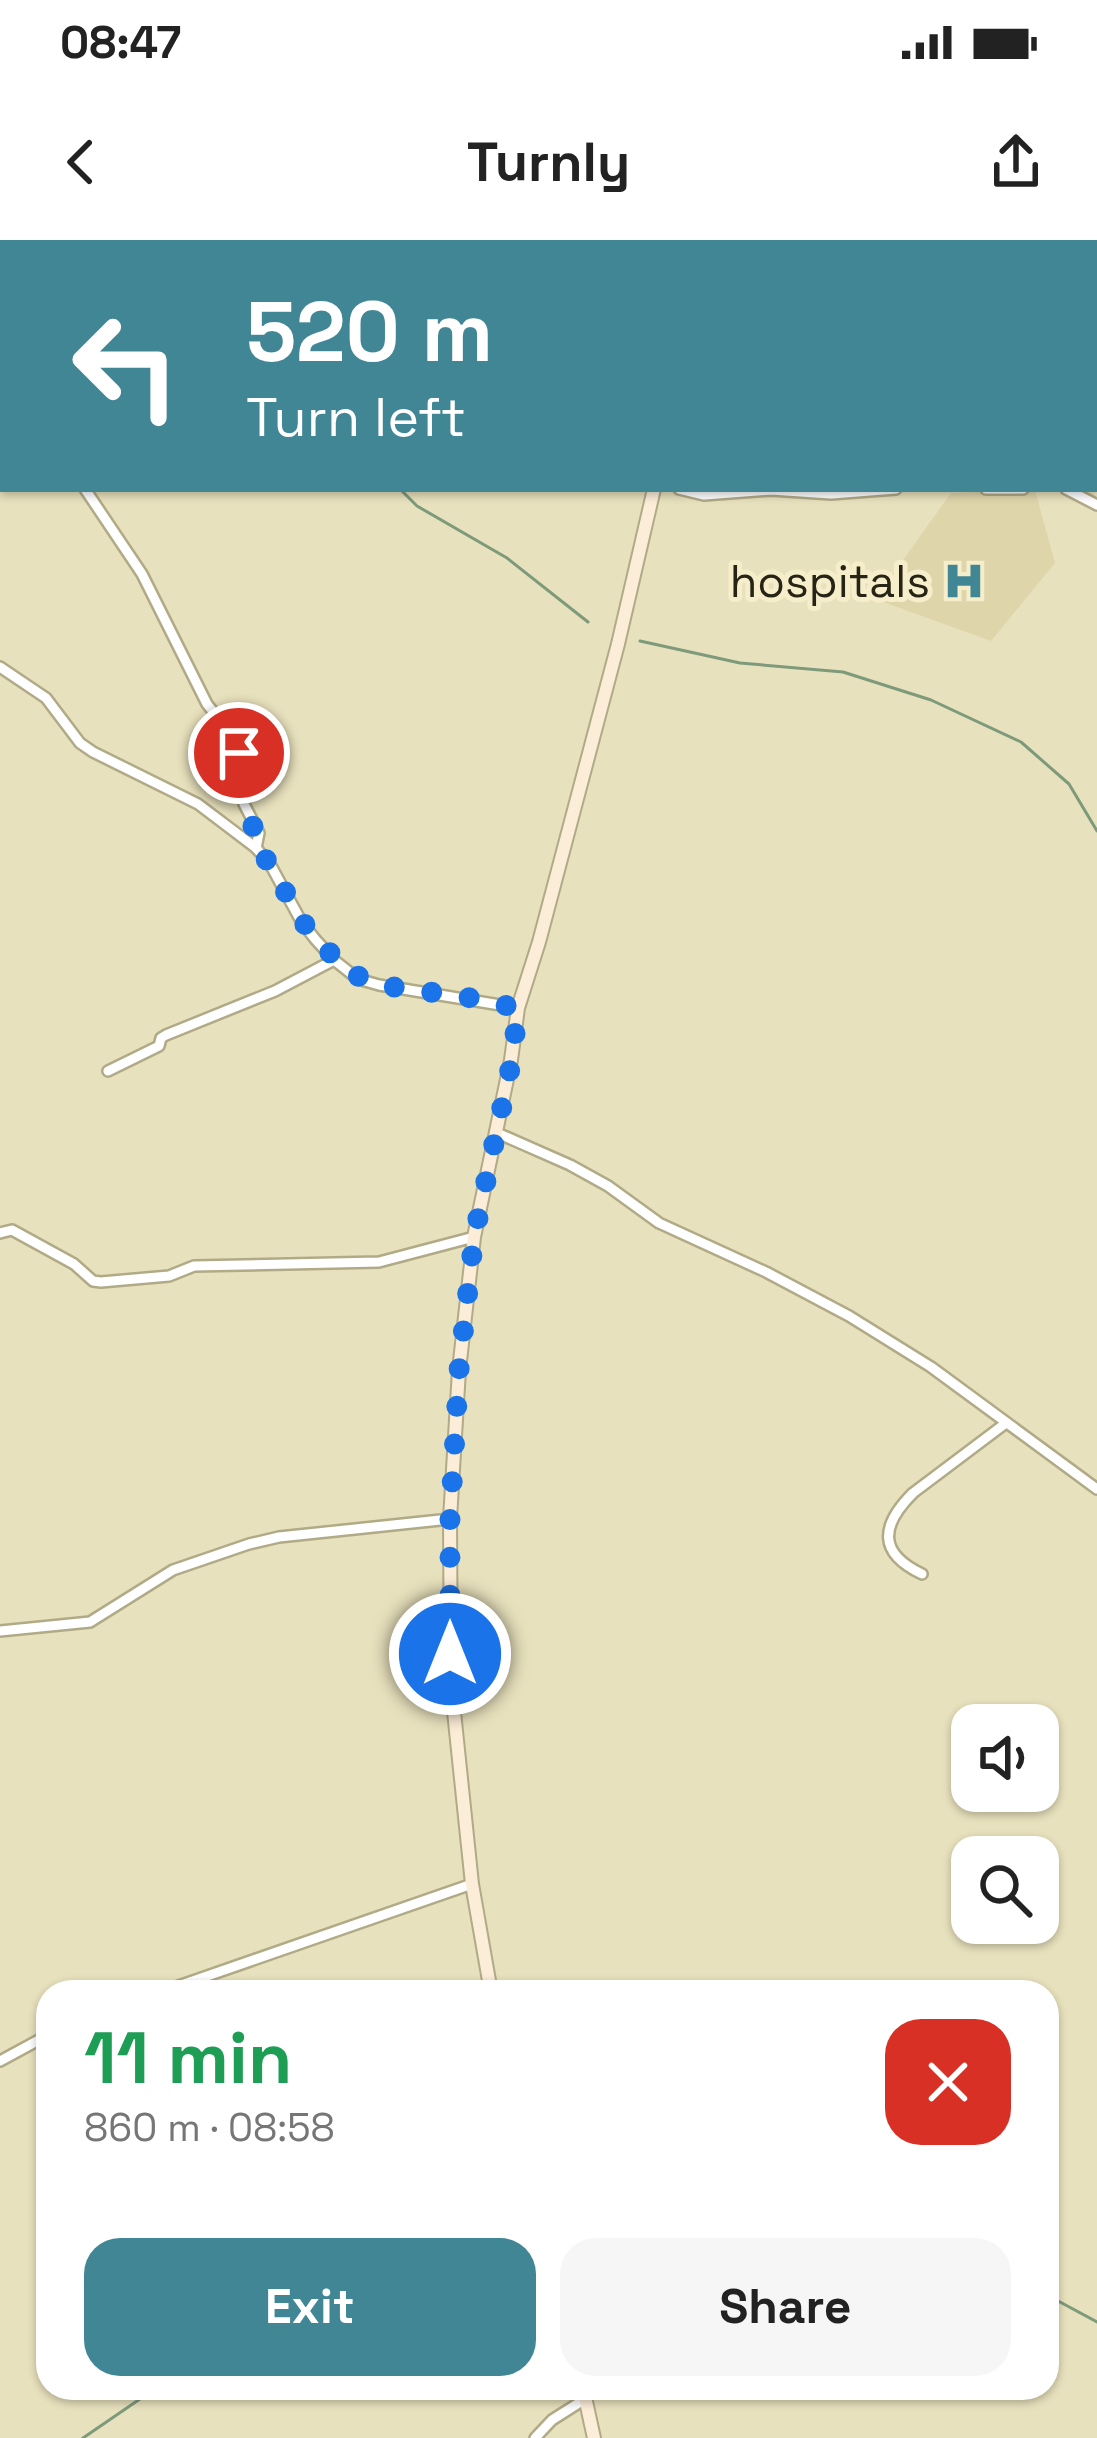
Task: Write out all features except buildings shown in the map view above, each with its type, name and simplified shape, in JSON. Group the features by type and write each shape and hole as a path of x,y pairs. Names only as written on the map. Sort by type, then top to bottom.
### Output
{"main road":[{"path":"489,1980 472,1884 451,1683 450,1519 459,1370 474,1237 512,1060 518,1008 612,668 653,492"},
{"path":"586,2400 594,2438"}],"street":[{"path":"88,492 142,574 207,704 230,733 245,767 244,804 259,833 256,848"},
{"path":"692,492 744,492"},
{"path":"801,492 857,492"},
{"path":"0,668 46,698 80,743 198,804 256,848 301,920 334,960 358,979 518,1008"},
{"path":"108,1071 159,1046 166,1035 275,991 334,960"},
{"path":"495,1132 570,1165 659,1223 849,1316 931,1367 1097,1489"},
{"path":"0,1233 12,1230 101,1282 169,1276 194,1266 379,1262 474,1237"},
{"path":"922,1574 895,1558 890,1549 892,1519 913,1493 1006,1423"},
{"path":"0,1630 90,1622 173,1570 249,1544 450,1519"},
{"path":"196,1980 472,1884"},
{"path":"0,2061 36,2042"},
{"path":"535,2438 576,2400"}],"shaded area":[{"name":"hospitals","path":"1036,492 1055,563 991,641 875,599 951,493"}],"waterway":[{"path":"403,492 417,506 507,558 588,622"},
{"path":"640,641 740,663 843,672 931,700 1021,742 1069,784 1097,831"},
{"path":"1059,2301 1097,2322"},
{"path":"83,2438 138,2400"}],"place":[{"name":"hospitals","path":"964,581"}],"route":[{"path":"239,753 245,767 244,804 259,833 256,848 301,920 346,971 379,985 518,1008 512,1060 474,1237 459,1370 450,1519 450,1654"}]}
